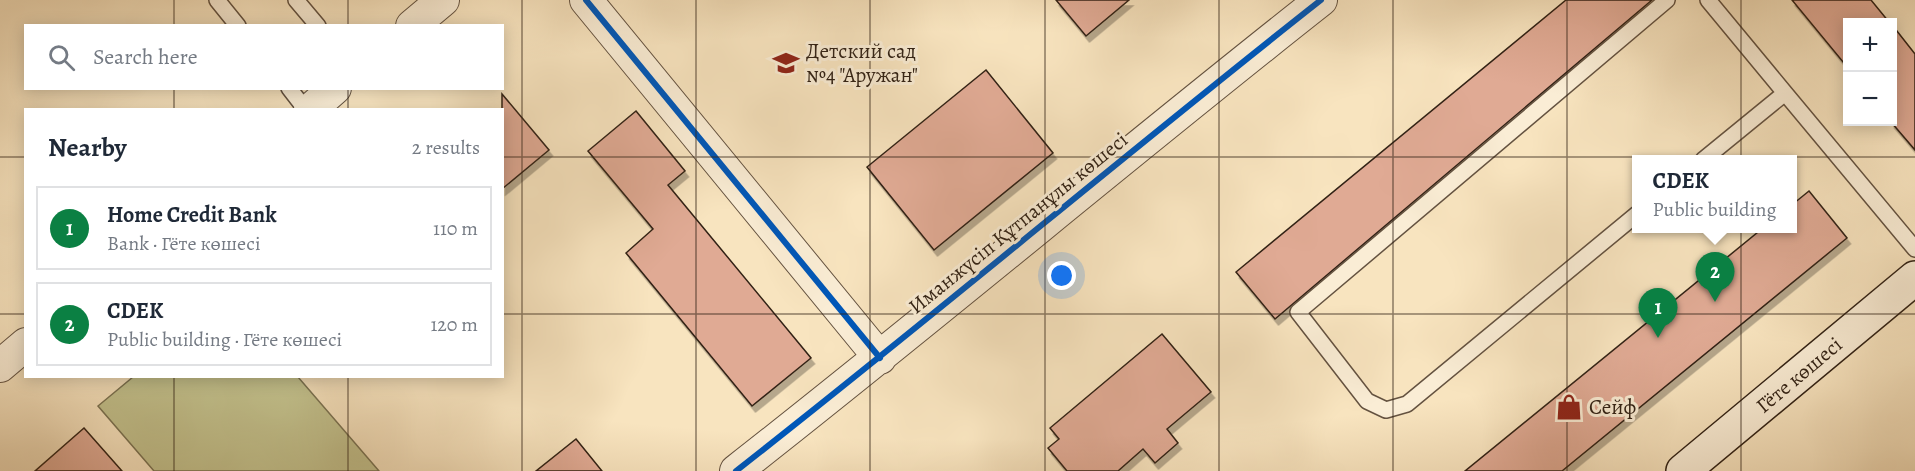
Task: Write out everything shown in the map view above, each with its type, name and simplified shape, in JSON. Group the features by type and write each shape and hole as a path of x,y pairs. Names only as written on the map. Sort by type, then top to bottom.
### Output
{"main road":[{"name":"Гёте көшесі","path":"1683,471 1915,278"}],"street":[{"path":"414,24 443,0"},
{"path":"586,0 880,358"},
{"name":"Иманжүсіп Құтпанұлы көшесі","path":"736,471 880,358 1176,115 1321,0"},
{"path":"310,108 333,90"},
{"path":"0,366 24,346"}],"lane":[{"path":"217,0 236,24"},
{"path":"296,0 316,24"},
{"path":"1632,218 1407,404 1386,410 1367,401 1298,312 1667,0"},
{"path":"1708,0 1915,249"},
{"path":"291,90 306,108"},
{"path":"1708,155 1785,93"}],"shaded area":[{"path":"132,378 299,378 379,471 154,471 98,406"}],"building":[{"path":"1056,0 1129,0 1086,36"},
{"path":"1566,0 1652,0 1275,319 1236,272"},
{"path":"1792,0 1871,0 1886,18 1843,18 1843,62"},
{"path":"1897,31 1915,54 1915,150 1894,126 1897,126"},
{"path":"986,70 1053,153 934,250 867,167"},
{"path":"502,94 549,150 504,187 504,108 502,108"},
{"path":"636,111 685,171 668,185 811,358 752,406 626,253 653,229 588,151"},
{"path":"1809,191 1847,238 1562,471 1465,471 1757,233 1797,233 1797,201"},
{"path":"1162,334 1211,392 1167,429 1178,443 1155,463 1143,449 1118,471 1067,471 1048,448 1059,439 1050,428"},
{"path":"84,428 122,471 35,471"},
{"path":"576,439 602,471 536,471"}],"cycle path":[{"path":"586,0 880,358"},
{"path":"736,471 1321,0"}],"place":[{"name":"Детский сад №4 \"Аружан\"","path":"786,63"},
{"name":"CDEK","path":"1715,302"},
{"name":"Home Credit Bank","path":"1658,338"},
{"name":"Сейф","path":"1569,407"}]}
